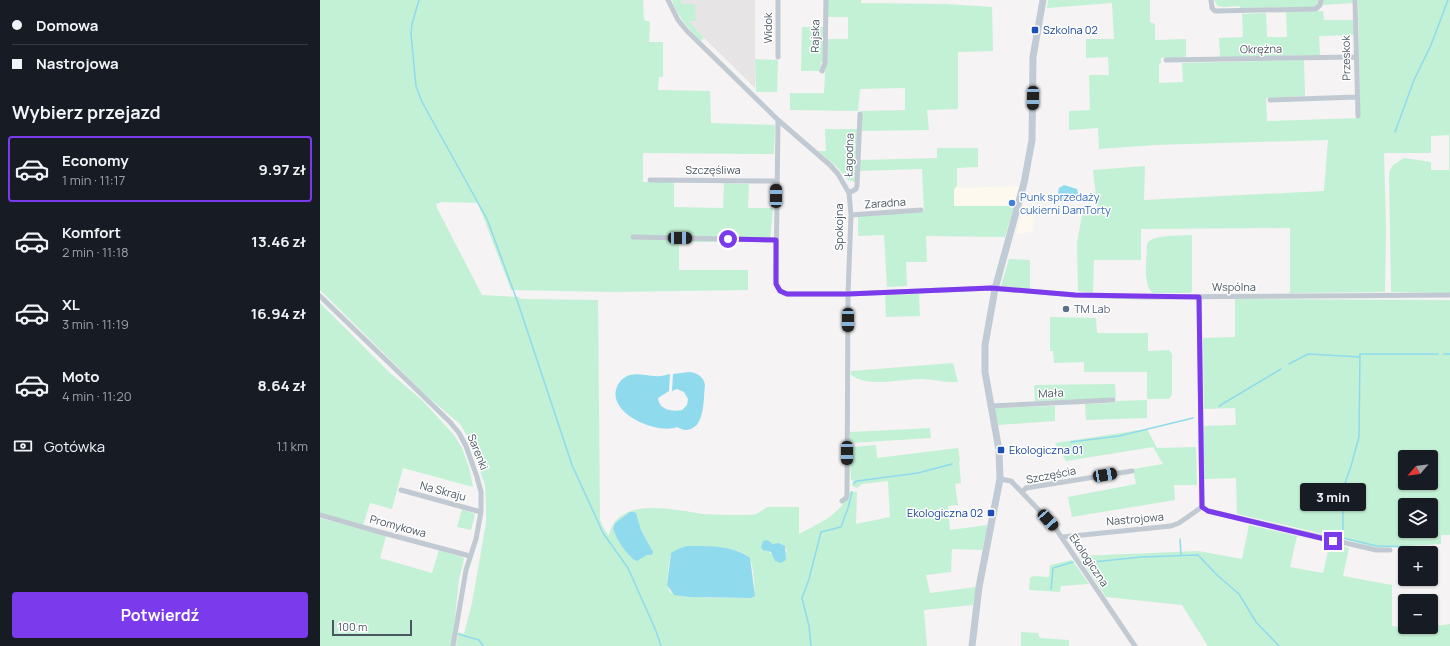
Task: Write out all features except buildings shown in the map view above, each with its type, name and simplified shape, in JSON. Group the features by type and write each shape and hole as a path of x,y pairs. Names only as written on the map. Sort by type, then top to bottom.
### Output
{"street":[{"name":"Spokojna","path":"668,0 678,20 687,31 778,120 830,165 838,174 849,193 851,215 848,294 847,495 842,501"},
{"name":"Widok","path":"778,0 778,57"},
{"name":"Rajska","path":"822,72 825,63 826,0"},
{"path":"972,646 979,587 1000,478 1000,455 990,406 984,353 989,316 995,289 1024,183 1031,147 1034,57 1043,0"},
{"path":"1212,0 1212,8 1215,11 1316,9 1320,5 1321,0"},
{"name":"Przeskok","path":"1355,0 1358,116"},
{"name":"Okrężna","path":"1166,60 1356,57"},
{"path":"1270,100 1357,97"},
{"name":"Łagodna","path":"849,193 856,189 857,186 860,114"},
{"path":"632,237 776,240 778,120"},
{"name":"Szczęśliwa","path":"650,180 776,181"},
{"name":"Zaradna","path":"851,215 921,210"},
{"name":"Wspólna","path":"776,240 776,284 780,291 787,294 848,294 995,289 1075,295 1199,297 1450,296"},
{"name":"Sarenki","path":"320,296 439,410 459,433 477,477 481,492 481,512 476,539 466,570 453,646"},
{"path":"1199,297 1202,507 1208,511 1347,544 1376,550 1390,550"},
{"name":"Mała","path":"990,406 1113,400"},
{"name":"Szczęścia","path":"1022,492 1026,488 1132,471"},
{"name":"Ekologiczna","path":"1000,478 1011,481 1050,522 1062,537 1135,646"},
{"name":"Na Skraju","path":"401,490 481,512"},
{"name":"Nastrojowa","path":"1062,537 1171,526 1179,523 1202,507"},
{"name":"Promykowa","path":"320,515 470,556"}],"shaded area":[{"path":"681,0 755,0 755,88 687,21"},
{"path":"957,186 961,188 1019,186 1014,206 954,206 954,189"},
{"path":"1024,206 1036,208 1032,232 1016,234"}],"green space":[{"path":"320,0 643,0 644,20 650,22 649,42 663,42 663,77 659,77 658,90 710,91 711,123 775,125 774,154 643,153 643,182 674,182 674,207 723,208 724,183 749,184 748,208 773,208 770,242 679,242 679,270 748,270 748,290 612,292 511,290 477,203 442,202 436,204 482,295 519,297 521,299 598,300 600,520 603,527 609,536 614,523 623,515 634,510 648,508 663,508 703,514 750,515 757,514 767,507 799,507 799,534 822,522 836,512 842,506 850,491 857,492 856,524 890,517 888,481 862,484 857,488 852,486 853,480 851,480 850,458 852,447 876,445 877,458 958,448 961,483 955,484 958,505 948,506 950,530 988,525 982,550 952,549 951,572 926,575 930,593 976,587 973,605 924,610 927,646 456,646 459,632 464,634 472,603 486,523 485,485 468,437 460,424 428,397 320,290","holes":["630,512 637,517 641,530 652,550 651,555 630,557 613,529 615,523","764,541 767,541 774,544 783,545 787,552 772,554 761,547","687,546 701,546 739,551 750,559 754,576 755,593 752,598 709,598 684,596 670,592 668,573 671,553"]},
{"path":"672,0 681,0 682,4 695,4 696,21 688,21 704,38 701,41 680,17"},
{"path":"827,0 861,0 861,3 946,4 992,7 993,51 958,52 958,109 927,110 929,130 861,131 861,111 905,110 905,88 860,89 858,111 790,110 790,93 824,93 827,39 848,39 848,17 827,17"},
{"path":"1048,0 1150,0 1150,22 1155,24 1155,40 1186,39 1186,58 1161,58 1161,63 1159,64 1159,83 1183,82 1182,63 1304,60 1305,96 1266,98 1267,121 1360,118 1358,0 1450,0 1450,293 1391,292 1389,172 1393,165 1404,158 1431,162 1431,170 1449,170 1449,135 1431,136 1431,153 1384,153 1386,227 1385,292 1290,293 1290,228 1141,229 1141,260 1094,260 1093,293 1078,291 1077,243 1082,215 1098,214 1093,170 1145,166 1144,200 1324,191 1328,140 1155,145 1099,149 1098,128 1069,130 1069,111 1090,110 1089,75 1109,75 1108,57 1086,58 1086,39 1114,39 1112,3 1047,8"},
{"path":"1214,0 1318,0 1318,5 1315,7 1240,8 1240,6 1218,6"},
{"path":"1323,0 1353,0 1353,3 1323,5"},
{"path":"1323,11 1324,20 1354,20 1354,35 1319,36 1320,55 1220,57 1219,38 1243,37 1242,14 1266,13 1267,37 1287,37 1286,12"},
{"path":"802,27 823,27 823,62 821,62 820,71 801,71"},
{"path":"755,59 778,60 777,92 756,92"},
{"path":"825,129 859,129 855,182 848,180 837,167 818,151 826,151"},
{"path":"937,148 978,148 978,167 957,168 957,186 954,189 954,206 1014,206 1005,237 926,236 927,262 906,262 907,286 887,287 884,235 858,236 858,216 924,212 922,169 860,171 860,160 937,158"},
{"path":"1192,235 1192,291 1190,293 1153,293 1147,284 1146,277 1147,244 1150,241 1161,237"},
{"path":"1009,259 1030,260 1030,289 1001,286"},
{"path":"919,294 920,316 886,317 885,295"},
{"path":"1235,299 1450,300 1450,535 1441,535 1441,544 1376,548 1341,538 1237,514 1236,478 1204,479 1204,426 1236,425 1235,408 1204,409 1203,338 1235,337"},
{"path":"320,303 390,373 422,400 454,435 462,448 469,467 473,487 403,468 392,509 370,503 363,525 320,513"},
{"path":"1050,317 1096,318 1097,333 1148,333 1148,351 1169,350 1172,354 1172,395 1169,399 1147,399 1147,372 1084,372 1084,362 1054,363 1053,351 1050,351"},
{"path":"953,363 958,382 921,379 876,382 858,379 851,375 851,371"},
{"path":"1115,384 1116,397 1113,399 1035,401 1034,385"},
{"path":"1147,400 1147,418 1086,420 1085,404"},
{"path":"1055,406 1055,421 998,425 994,408"},
{"path":"930,428 931,438 850,443 850,432"},
{"path":"1147,429 1157,448 1196,447 1197,485 1174,485 1175,500 1072,517 1068,497 1136,484 1133,469 1163,464 1153,447 1066,461 1055,443"},
{"path":"462,509 475,514 471,530 457,527"},
{"path":"320,518 386,536 380,558 432,573 439,550 462,557 464,559 459,580 452,646 320,646"},
{"path":"1249,525 1297,536 1290,567 1323,573 1330,543 1349,548 1343,576 1392,585 1392,626 1398,627 1398,634 1438,634 1438,626 1450,624 1450,646 1208,646 1182,605 1106,597 1079,556 1198,551 1242,559"},
{"path":"1072,560 1089,584 1061,586 1060,592 1029,590 1030,578 1033,576 1049,577 1050,565"},
{"path":"1021,632 1038,633 1040,638 1069,640 1069,646 1021,646"}],"water":[{"path":"1064,185 1077,189 1079,197 1068,202 1061,200 1058,192 1059,188"},
{"path":"689,372 699,376 705,385 700,419 692,428 686,430 677,427 668,429 646,425 635,420 619,405 616,397 617,387 620,381 626,377 633,374 659,376 670,374 669,391 658,398 659,402 663,408 674,411 682,410 687,405 688,399 684,392 677,389 672,391 673,374"},
{"path":"630,512 636,513 641,530 653,552 652,555 647,555 637,561 626,552 613,529 615,523"},
{"path":"767,540 773,544 779,543 785,546 786,560 781,563 775,561 771,552 763,550 761,547 763,541"},
{"path":"687,546 712,546 728,548 750,558 755,596 751,598 690,597 674,595 667,585 671,553"}],"waterway":[{"path":"419,0 412,24 411,34 416,86 422,102 487,219 518,303 572,465 603,533 628,568 656,631 661,646"},
{"path":"1395,132 1414,80 1431,45 1448,0"},
{"path":"1289,364 1308,354 1360,357"},
{"path":"1398,547 1377,546 1343,538 1343,489 1359,437 1360,354 1438,354"},
{"path":"1444,354 1450,354"},
{"path":"1219,406 1281,369"},
{"path":"1071,442 1119,436 1193,418"},
{"path":"854,484 857,481 918,473 952,464"},
{"path":"811,646 809,626 802,598 809,579 821,532 841,527 852,492"},
{"path":"1180,539 1181,555"},
{"path":"1084,561 1093,562 1141,557 1198,555 1217,575 1239,594 1256,622 1279,646"},
{"path":"1051,589 1053,568 1073,562"},
{"path":"458,634 479,640 483,646"}],"place":[{"name":"Szkolna 02","path":"1035,30"},
{"name":"Punk sprzedaży cukierni DamTorty","path":"1012,203"},
{"name":"TM Lab","path":"1066,309"},
{"name":"Ekologiczna 01","path":"1001,450"},
{"name":"Ekologiczna 02","path":"991,513"}],"route":[{"path":"728,239 776,240 776,284 780,291 787,294 848,294 991,288 1075,295 1199,297 1202,507 1208,511 1333,541"}]}
